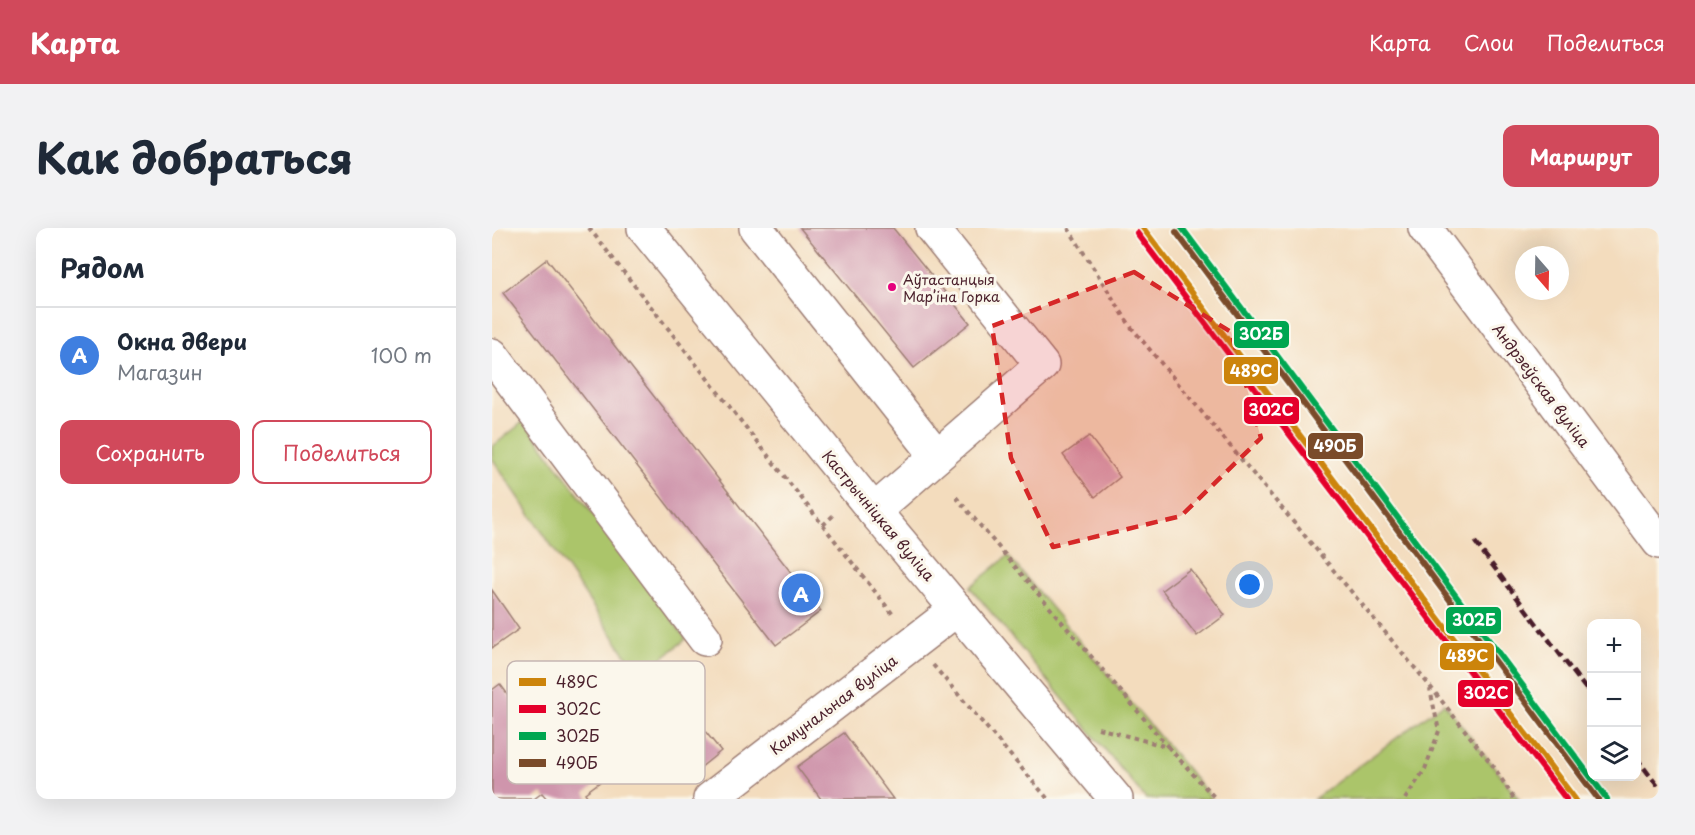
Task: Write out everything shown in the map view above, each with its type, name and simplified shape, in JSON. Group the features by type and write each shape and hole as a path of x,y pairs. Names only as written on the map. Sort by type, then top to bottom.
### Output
{"main road":[{"name":"Кастрычніцкая вуліца","path":"644,228 874,511 1116,799"},
{"path":"756,228 937,456"},
{"path":"874,511 1042,365 932,228"},
{"name":"Андрэеўская вуліца","path":"1425,228 1659,542"},
{"path":"492,355 705,639"},
{"name":"Камунальная вуліца","path":"710,799 957,609"}],"path":[{"path":"590,228 914,641 1048,799"},
{"path":"1068,228 1131,327 1429,685 1494,767 1514,799"},
{"path":"956,497 1168,747 1216,799"},
{"path":"1405,799 1425,769 1439,730 1429,685"},
{"path":"1093,726 1168,747"}],"highlighted area":[{"path":"1134,272 1231,332 1261,438 1181,516 1053,547 1011,458 992,326"}],"green space":[{"path":"524,421 686,639 659,661 630,661 492,458 492,447"},
{"path":"1008,556 1212,799 1146,799 970,587"},
{"path":"1444,703 1519,799 1314,799"}],"building":[{"name":"Аўтастанцыя Марʼіна Горка","path":"800,228 893,228 970,323 914,368"},
{"path":"547,259 821,611 776,645 503,293"},
{"path":"1089,436 1120,477 1095,497 1063,455"},
{"path":"1190,569 1225,615 1197,636 1162,590"},
{"path":"492,590 519,629 492,648"},
{"path":"500,684 507,693 507,784 597,784 585,793 589,799 547,799 542,793 534,799 492,799 492,690"},
{"path":"705,731 721,751 705,764"},
{"path":"844,733 893,799 821,799 797,767"}],"railway":[{"path":"1475,542 1587,690"},
{"path":"1641,764 1659,788"}],"transit line":[{"name":"489С","path":"1143,228 1575,799"},
{"name":"302Б","path":"1182,228 1607,799"},
{"name":"490Б","path":"1176,232 1598,799"},
{"name":"302С","path":"1137,233 1566,799"}],"place":[{"name":"Аўтастанцыя Марʼіна Горка","path":"892,287"},
{"name":"Окна двери","path":"801,593"}]}
